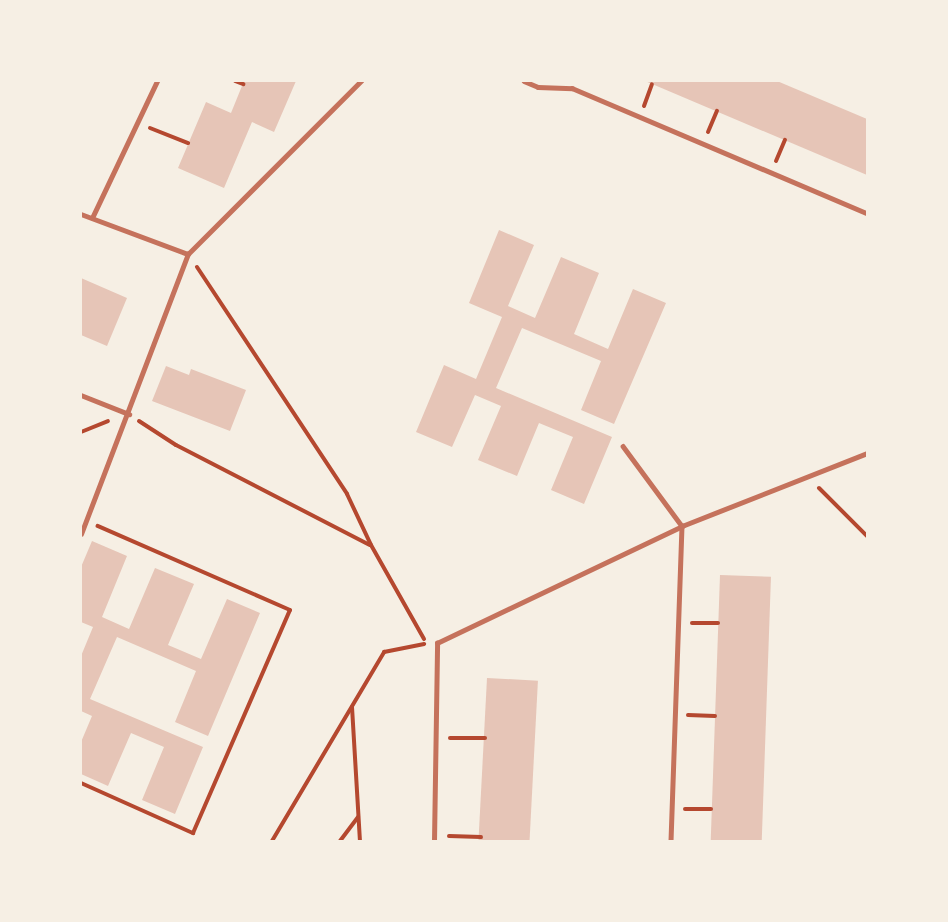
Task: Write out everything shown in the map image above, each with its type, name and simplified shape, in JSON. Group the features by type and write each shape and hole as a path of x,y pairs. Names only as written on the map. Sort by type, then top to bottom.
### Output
{"lane":[{"path":"92,218 157,81"},
{"path":"81,534 129,414 188,254 361,81"},
{"path":"524,81 538,87 572,88 867,213"},
{"path":"81,214 188,254"},
{"path":"81,395 129,414"},
{"path":"623,446 682,526 671,841"},
{"path":"434,838 437,643 682,526 867,453"}],"path":[{"path":"236,81 243,84"},
{"path":"639,117 652,84"},
{"path":"703,144 717,111"},
{"path":"137,123 188,143"},
{"path":"771,174 785,140"},
{"path":"188,254 347,494 371,545 427,643 384,652 272,841"},
{"path":"81,432 129,414 176,445 371,545"},
{"path":"807,476 867,536"},
{"path":"81,783 193,833 290,610 87,521"},
{"path":"678,622 718,623"},
{"path":"352,706 360,841"},
{"path":"675,715 715,716"},
{"path":"436,737 485,738"},
{"path":"672,808 711,809"},
{"path":"340,841 358,817"},
{"path":"434,838 481,837"}],"building":[{"path":"244,81 296,81 274,132 252,122 224,188 178,168 206,102 231,113"},
{"path":"645,81 777,81 867,119 867,175"},
{"path":"499,230 534,245 508,306 535,318 561,257 599,273 574,334 608,349 633,289 666,303 614,424 581,410 601,361 522,328 496,388 612,437 584,504 551,490 573,437 539,423 517,476 478,460 501,406 475,395 452,447 416,432 444,365 476,379 502,317 469,303"},
{"path":"81,278 127,298 107,346 81,335"},
{"path":"166,366 189,375 191,369 246,390 230,431 152,401"},
{"path":"92,541 127,556 102,617 129,629 155,568 194,584 168,645 201,659 227,599 260,613 208,736 175,722 196,671 117,637 90,699 203,747 175,814 142,800 164,747 131,733 108,786 81,774 81,742 92,716 81,711 81,656 93,627 81,622 81,567"},
{"path":"720,575 771,577 762,841 711,841"},
{"path":"487,678 538,681 530,841 478,841"}]}
